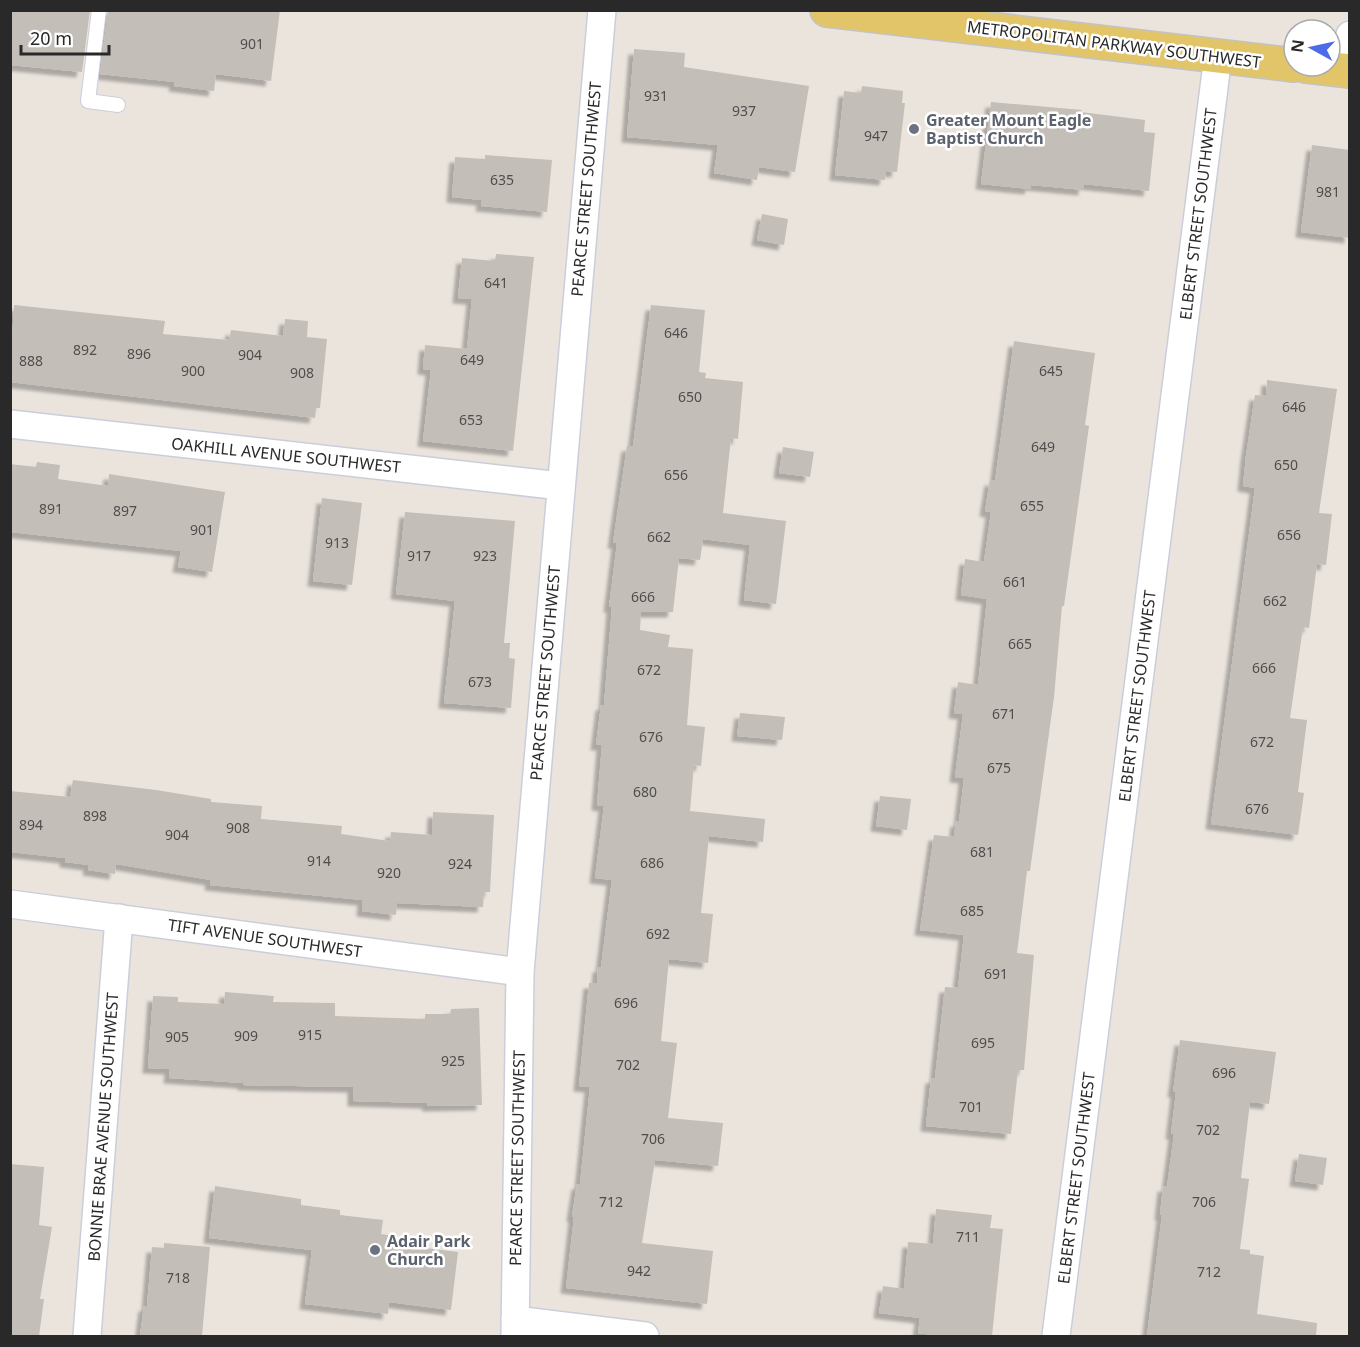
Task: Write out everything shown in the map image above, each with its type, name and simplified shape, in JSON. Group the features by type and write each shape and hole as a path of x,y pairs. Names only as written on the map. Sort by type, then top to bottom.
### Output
{"main road":[{"name":"METROPOLITAN PARKWAY SOUTHWEST","path":"827,10 1282,64"}],"street":[{"name":"PEARCE STREET SOUTHWEST","path":"515,1328 520,972 602,10"},
{"path":"1346,71 1350,35"},
{"name":"ELBERT STREET SOUTHWEST","path":"1056,1336 1218,56"},
{"name":"OAKHILL AVENUE SOUTHWEST","path":"10,424 561,486"},
{"name":"TIFT AVENUE SOUTHWEST","path":"10,904 520,972"},
{"name":"BONNIE BRAE AVENUE SOUTHWEST","path":"87,1336 119,918"},
{"path":"515,1328 645,1336"}],"lane":[{"path":"99,10 88,101 118,105"}],"building":[{"path":"10,10 90,10 82,72 10,65"},
{"path":"108,10 280,10 271,81 216,74 214,91 174,86 175,82 100,74"},
{"path":"634,49 685,53 684,67 809,86 795,172 759,167 757,180 714,173 718,145 627,137"},
{"path":"862,86 903,91 902,103 905,103 897,172 886,171 885,180 835,175 844,91 861,93"},
{"path":"991,102 1082,110 1081,112 1145,120 1144,132 1155,133 1149,191 1084,184 1084,190 1031,185 1030,189 981,184"},
{"path":"1312,145 1350,150 1350,238 1301,232"},
{"path":"485,155 552,160 547,212 481,206 482,200 452,197 455,157 485,159"},
{"path":"762,214 788,219 784,245 757,240"},
{"path":"496,254 534,257 513,451 423,441 431,370 423,369 425,345 467,349 472,299 458,298 462,258 495,261"},
{"path":"14,305 165,321 163,334 229,340 231,330 283,336 285,319 308,321 307,337 327,339 320,408 316,408 315,418 10,382"},
{"path":"651,305 705,310 699,372 706,373 705,378 743,382 738,439 731,438 723,513 786,521 776,604 744,600 750,545 703,539 700,560 679,558 673,612 641,612 640,630 670,635 668,647 693,649 687,725 705,727 701,766 694,765 690,811 765,819 763,842 709,836 701,913 713,914 708,963 669,959 661,1041 677,1043 668,1118 723,1123 718,1166 655,1160 642,1243 713,1251 707,1304 566,1288 574,1217 572,1216 577,1184 580,1184 590,1087 579,1086 589,983 597,983 598,967 601,967 612,880 595,878 604,806 597,805 602,745 596,745 601,705 604,705 612,607 609,607 617,543 613,543 627,446 633,446"},
{"path":"1014,341 1095,353 1085,425 1089,426 1064,606 1062,606 1054,697 1030,871 1027,871 1017,953 1034,955 1024,1070 1018,1070 1011,1134 926,1126 931,1078 935,1078 945,987 958,988 964,935 920,930 934,835 954,837 956,821 959,822 964,778 955,777 963,714 954,713 958,682 978,685 987,599 961,595 965,559 984,562 991,512 985,511 990,480 995,481"},
{"path":"1267,380 1337,389 1319,513 1332,514 1326,565 1317,564 1309,628 1303,627 1290,718 1307,720 1298,792 1304,793 1298,835 1211,824 1255,488 1243,486 1246,456 1255,395 1266,396"},
{"path":"783,447 814,452 810,477 779,473"},
{"path":"37,462 60,465 58,479 108,486 109,474 225,492 212,572 178,567 181,551 10,532 10,464 36,467"},
{"path":"322,498 362,503 352,585 313,581"},
{"path":"405,512 515,521 504,643 510,643 509,658 515,659 511,708 444,703 455,601 396,594"},
{"path":"740,713 785,717 782,740 737,736"},
{"path":"73,780 156,790 211,799 211,802 262,806 261,819 342,826 341,834 390,841 391,832 432,835 433,812 494,815 490,892 484,892 483,907 397,903 396,915 362,911 363,900 210,885 211,880 116,864 115,874 88,870 89,865 65,862 65,858 10,852 10,791 70,797"},
{"path":"880,796 911,799 907,830 876,826"},
{"path":"225,992 274,996 273,1002 335,1003 335,1016 425,1019 425,1014 450,1014 451,1009 479,1008 482,1105 428,1106 427,1103 353,1101 353,1087 243,1085 243,1083 169,1078 170,1069 148,1068 153,996 178,997 178,1002 224,1004"},
{"path":"1180,1040 1276,1052 1269,1104 1250,1102 1241,1178 1249,1179 1240,1249 1250,1250 1250,1254 1264,1256 1257,1314 1317,1323 1316,1336 1147,1336 1162,1215 1160,1215 1163,1186 1167,1187 1174,1134 1171,1134 1176,1092 1173,1092"},
{"path":"1299,1154 1327,1158 1323,1185 1295,1181"},
{"path":"10,1164 44,1167 39,1225 52,1227 40,1299 44,1299 39,1336 10,1336"},
{"name":"Adair Park Church","path":"215,1186 301,1199 301,1205 340,1210 340,1215 383,1220 381,1234 393,1236 392,1244 458,1252 451,1310 389,1302 388,1314 305,1304 312,1250 209,1238"},
{"path":"936,1209 992,1215 990,1228 1003,1229 992,1336 941,1336 918,1333 920,1318 879,1313 883,1286 904,1289 908,1242 933,1244"},
{"path":"164,1243 210,1247 202,1336 140,1336 144,1306 147,1306 152,1247 164,1248"}],"place":[{"name":"Greater Mount Eagle Baptist Church","path":"914,129"},
{"name":"Adair Park Church","path":"375,1250"}]}
